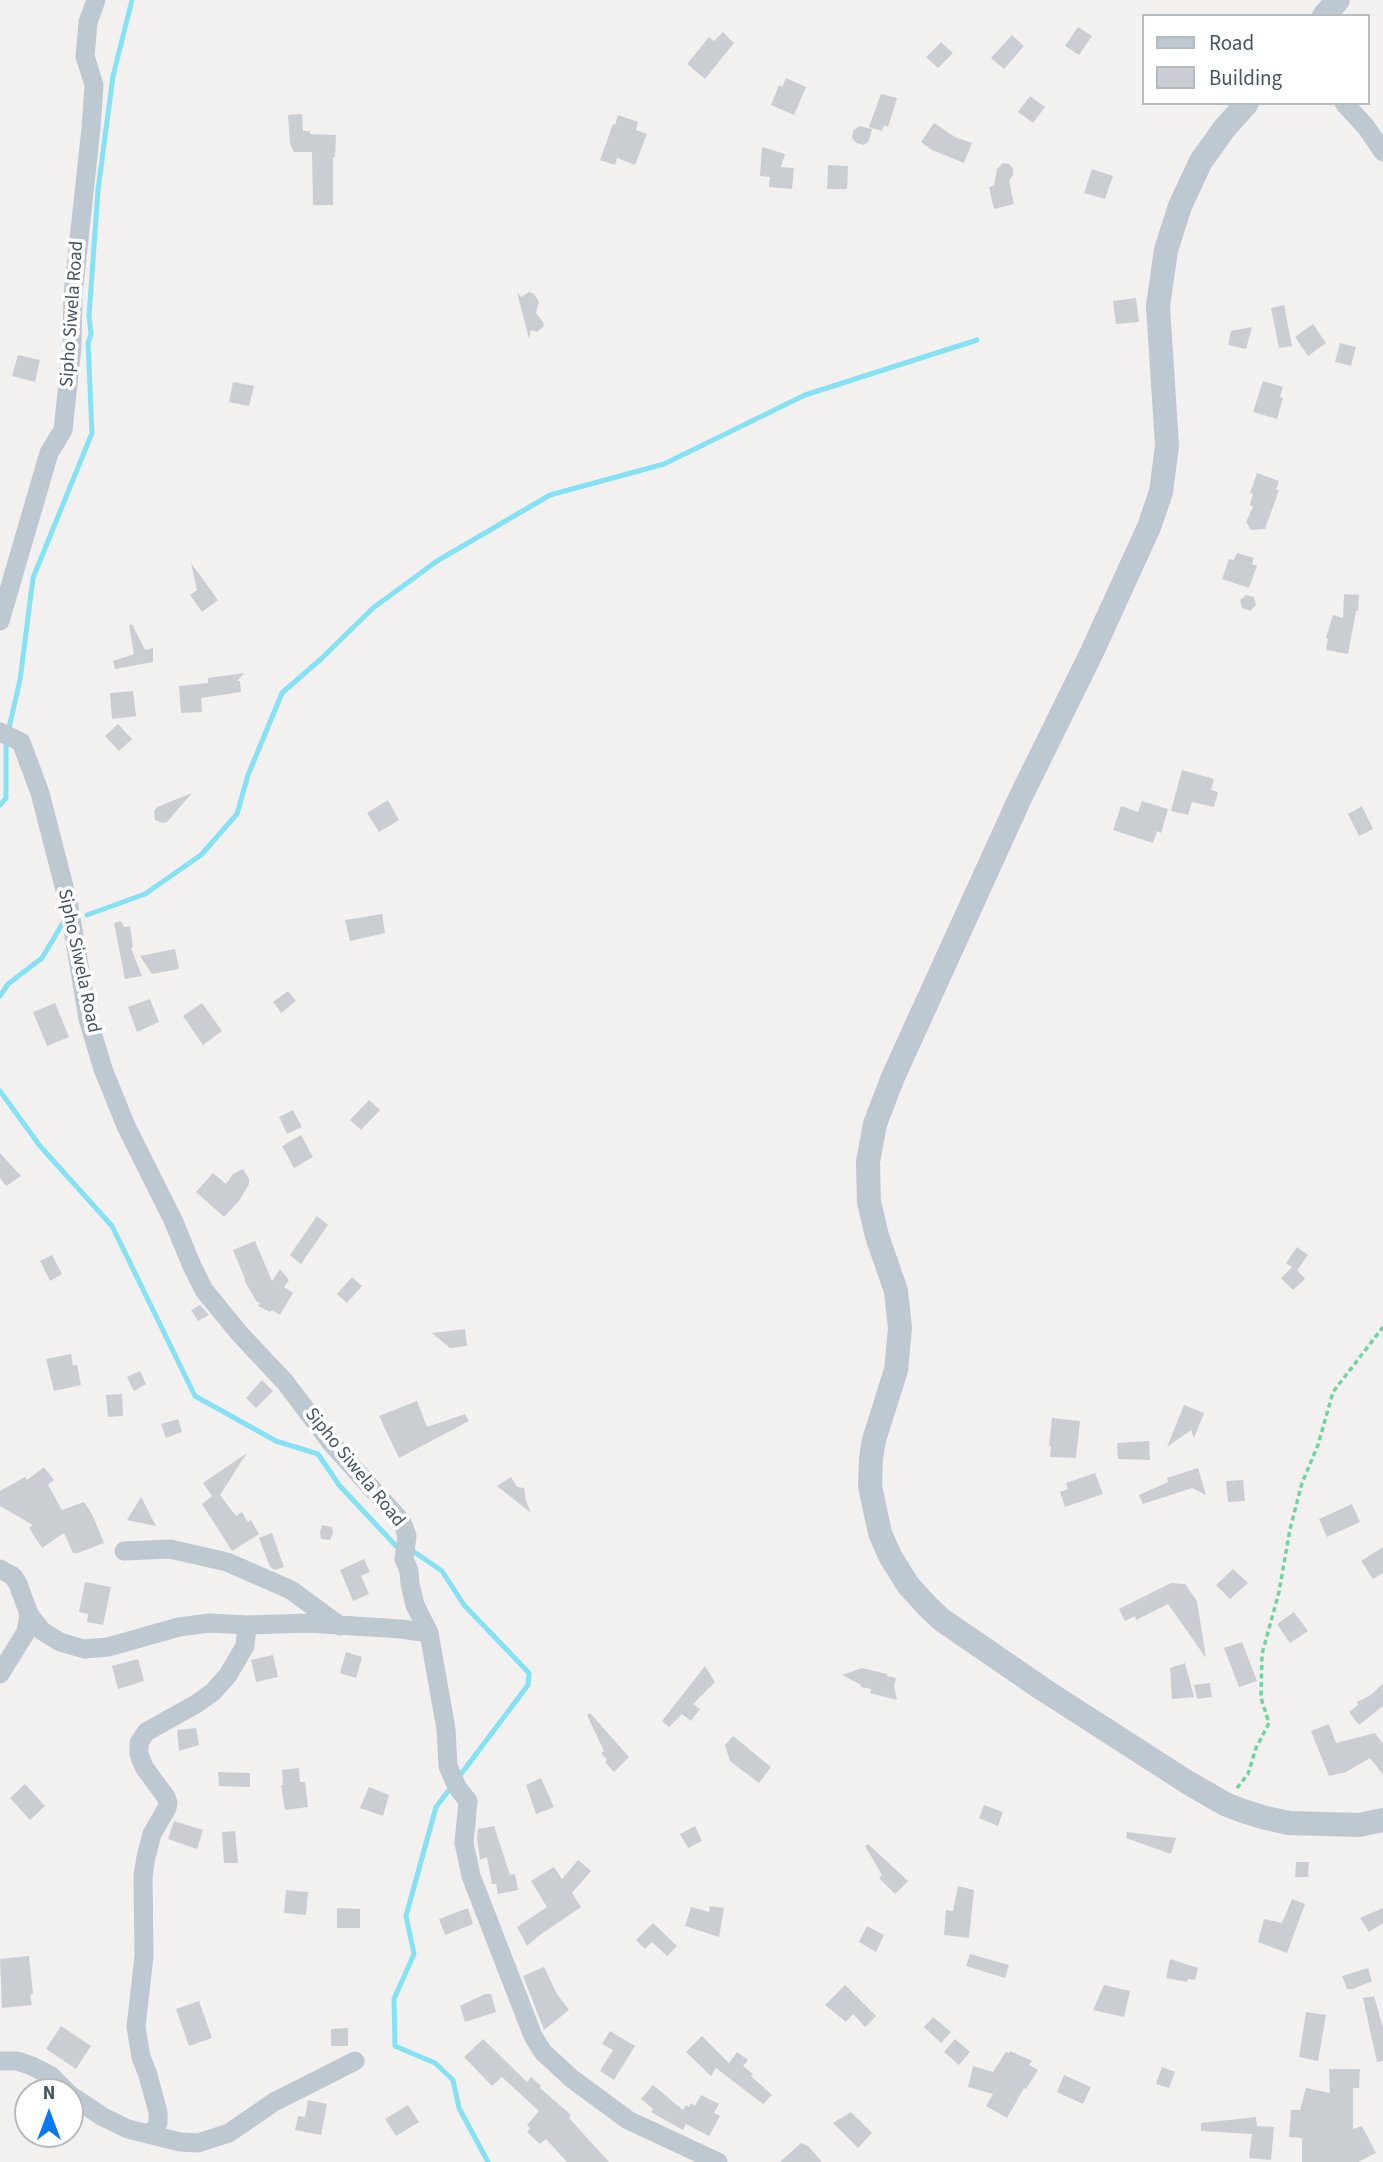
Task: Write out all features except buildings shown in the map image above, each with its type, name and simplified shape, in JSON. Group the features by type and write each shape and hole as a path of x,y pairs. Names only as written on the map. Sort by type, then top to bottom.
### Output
{"street":[{"name":"Sipho Siwela Road","path":"0,621 49,453 63,430 72,347 73,295 94,85 85,55 88,22 96,0"},
{"path":"1326,14 1338,0"},
{"path":"1245,105 1201,161 1180,206 1166,250 1158,306 1167,446 1161,492 1149,527 1092,652 1021,796 885,1096 875,1124 868,1162 869,1202 872,1219 893,1280 900,1328 896,1370 877,1425 870,1486 876,1519 893,1563 928,1607 960,1634 1187,1783 1225,1804 1289,1823 1359,1825 1383,1820"},
{"path":"1346,105 1366,127 1383,152"},
{"name":"Sipho Siwela Road","path":"9,735 21,742 40,793 69,906 88,1019 103,1069 126,1126 173,1220 192,1266 204,1290 239,1333 285,1382 332,1444 402,1522 407,1536 404,1559 415,1605 429,1633 446,1729 448,1766 457,1787 468,1801 464,1843 471,1876 533,2036 543,2052 571,2078 628,2120 718,2162"},
{"path":"124,1551 170,1549 227,1562 291,1590 340,1626"},
{"path":"0,1569 13,1576 29,1614 42,1631 60,1642 84,1649 108,1647 179,1627 209,1623 308,1623 429,1633"},
{"path":"0,1674 26,1632 29,1614"},
{"path":"152,2134 158,2123 158,2112 152,2085 141,2057 136,2028 144,1956 143,1876 152,1834 168,1802 144,1767 139,1754 139,1743 146,1732 213,1692 228,1675 244,1646 247,1625"},
{"path":"0,2061 17,2061 53,2078"},
{"path":"84,2104 103,2117 128,2129 180,2142 198,2143 229,2133 274,2102 355,2061"}],"path":[{"path":"1225,1804 1248,1774 1256,1748 1269,1723 1261,1698 1262,1654 1279,1592 1290,1529 1302,1483 1318,1445 1333,1392 1383,1327"}],"waterway":[{"path":"8,732 20,680 33,578 92,433 88,343 91,334 89,316 98,190 113,76 132,0"},
{"path":"87,915 145,894 201,855 237,814 248,775 282,693 373,608 437,561 550,495 664,464 805,395 977,340"},
{"path":"0,805 6,798 6,741"},
{"path":"0,996 8,984 42,958 64,921"},
{"path":"0,1091 40,1146 112,1226 195,1396 276,1441 318,1454 339,1485 396,1546 401,1547"},
{"path":"410,1549 442,1571 464,1605 529,1673 528,1685 458,1778"},
{"path":"452,1786 436,1807 406,1916 414,1954 394,1999 395,2046 435,2063 453,2080 459,2108 488,2162"}]}
